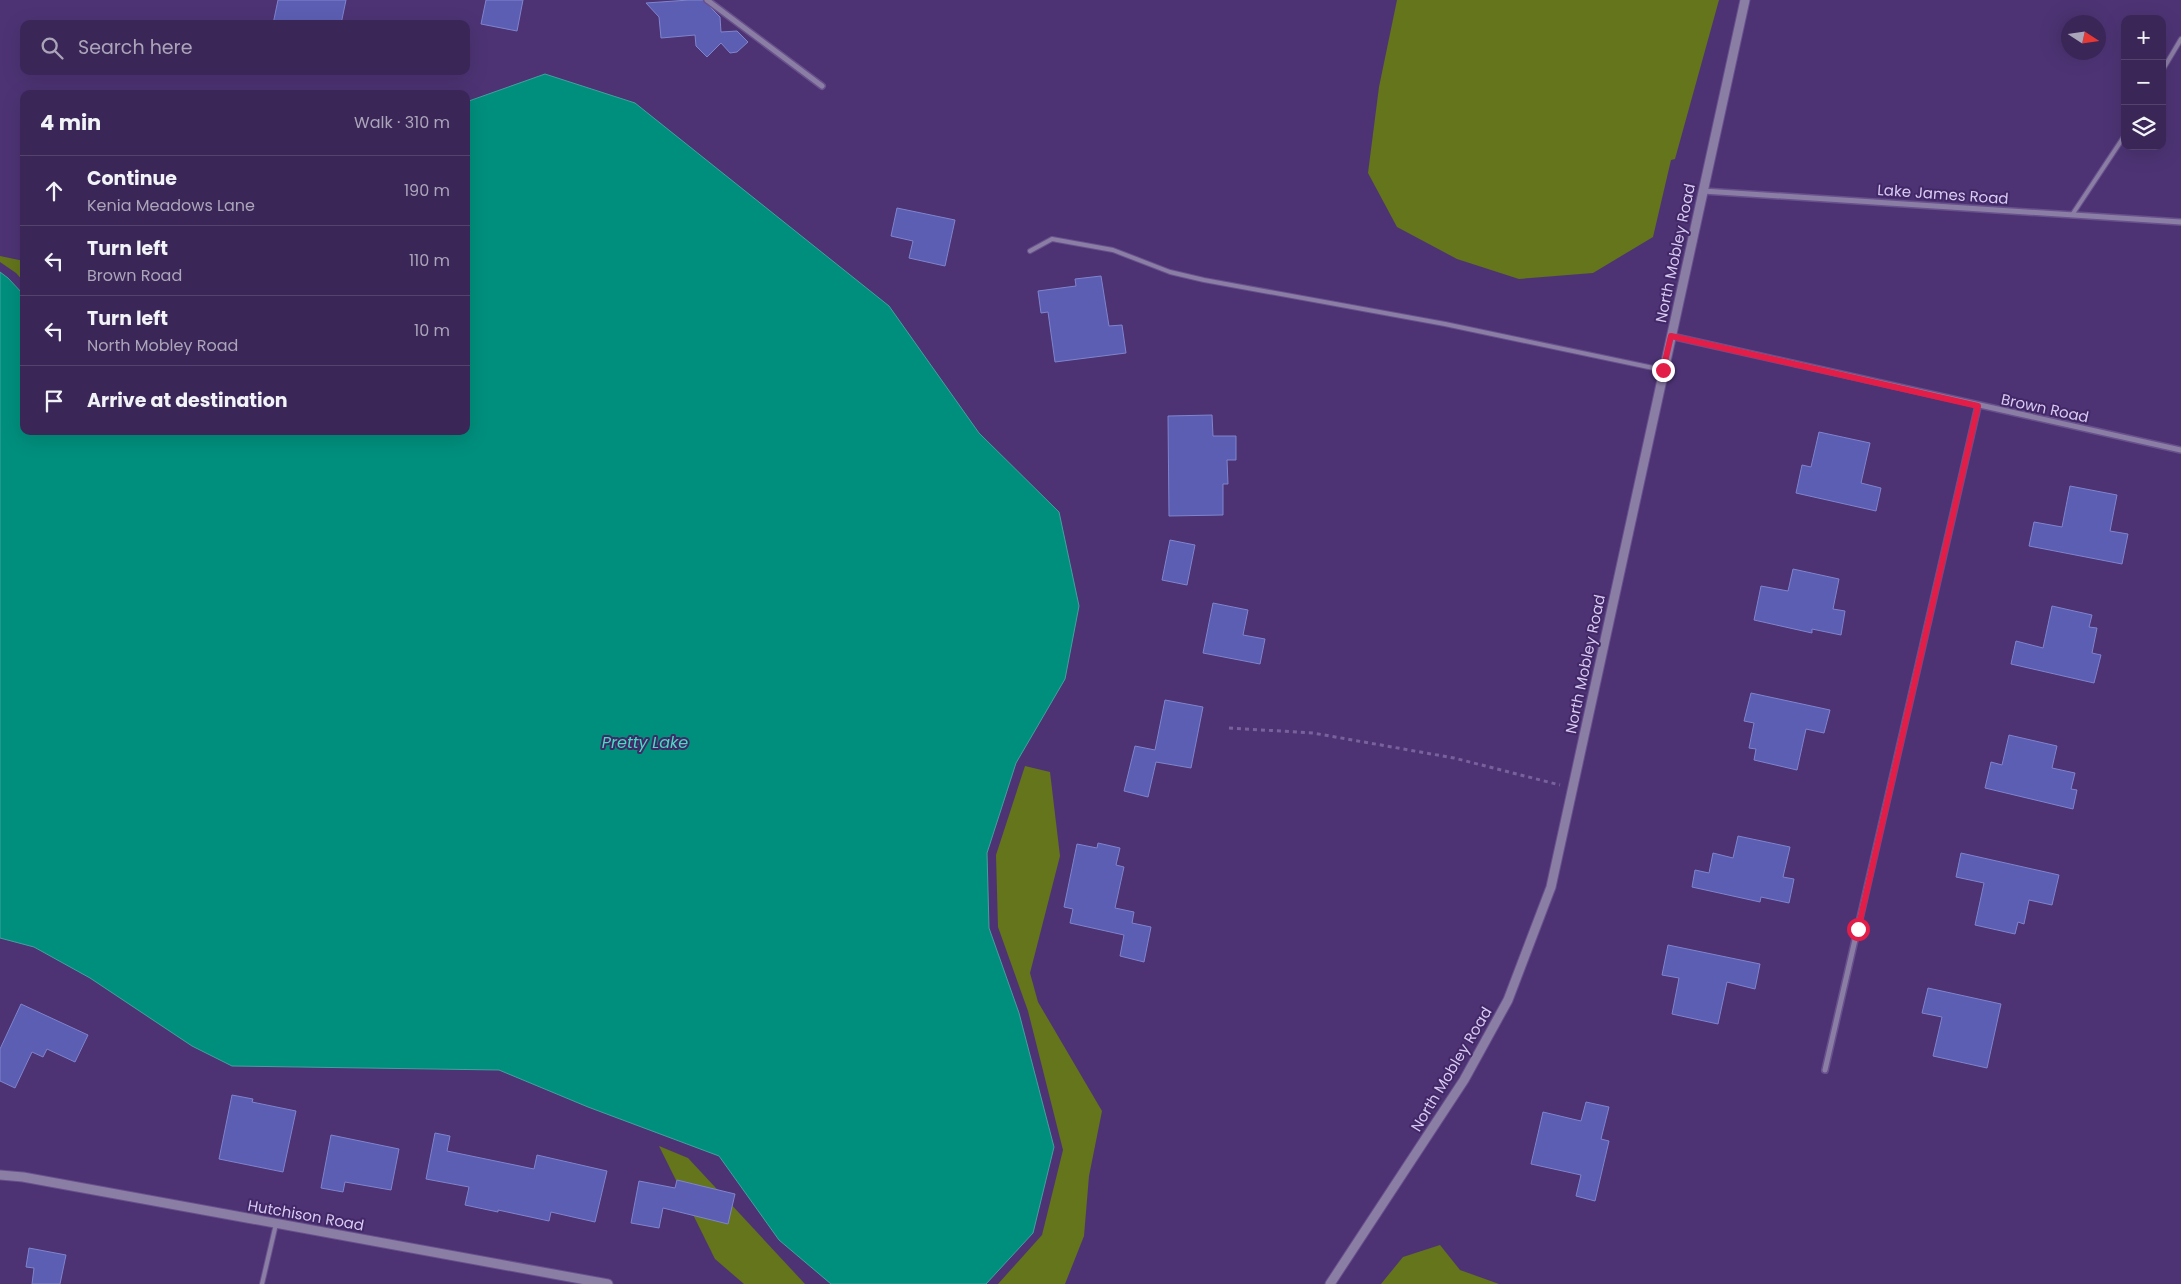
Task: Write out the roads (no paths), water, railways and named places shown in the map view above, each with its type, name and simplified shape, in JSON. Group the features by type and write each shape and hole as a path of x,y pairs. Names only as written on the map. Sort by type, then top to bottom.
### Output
{"street":[{"path":"707,0 822,86"},
{"name":"North Mobley Road","path":"1330,1284 1464,1080 1508,1000 1551,887 1744,0"},
{"name":"Lake James Road","path":"1702,191 2181,222"},
{"name":"Brown Road","path":"1671,336 2181,450"},
{"path":"1825,1070 1978,406"},
{"name":"Hutchison Road","path":"0,1175 23,1177 608,1284"}],"lane":[{"path":"2166,64 2181,39"},
{"path":"2072,215 2121,141"},
{"path":"1030,251 1052,239 1113,250 1170,272 1187,276 1445,324 1663,370"},
{"path":"262,1284 276,1224"}],"water":[{"name":"Pretty Lake","path":"545,74 635,103 889,306 979,433 1059,512 1079,606 1065,679 1016,763 987,853 989,928 1019,1013 1054,1147 1033,1233 986,1284 831,1284 779,1240 719,1156 588,1107 499,1070 232,1066 192,1046 90,978 34,947 0,938 0,272 20,291 20,435 470,435 470,101"}]}
